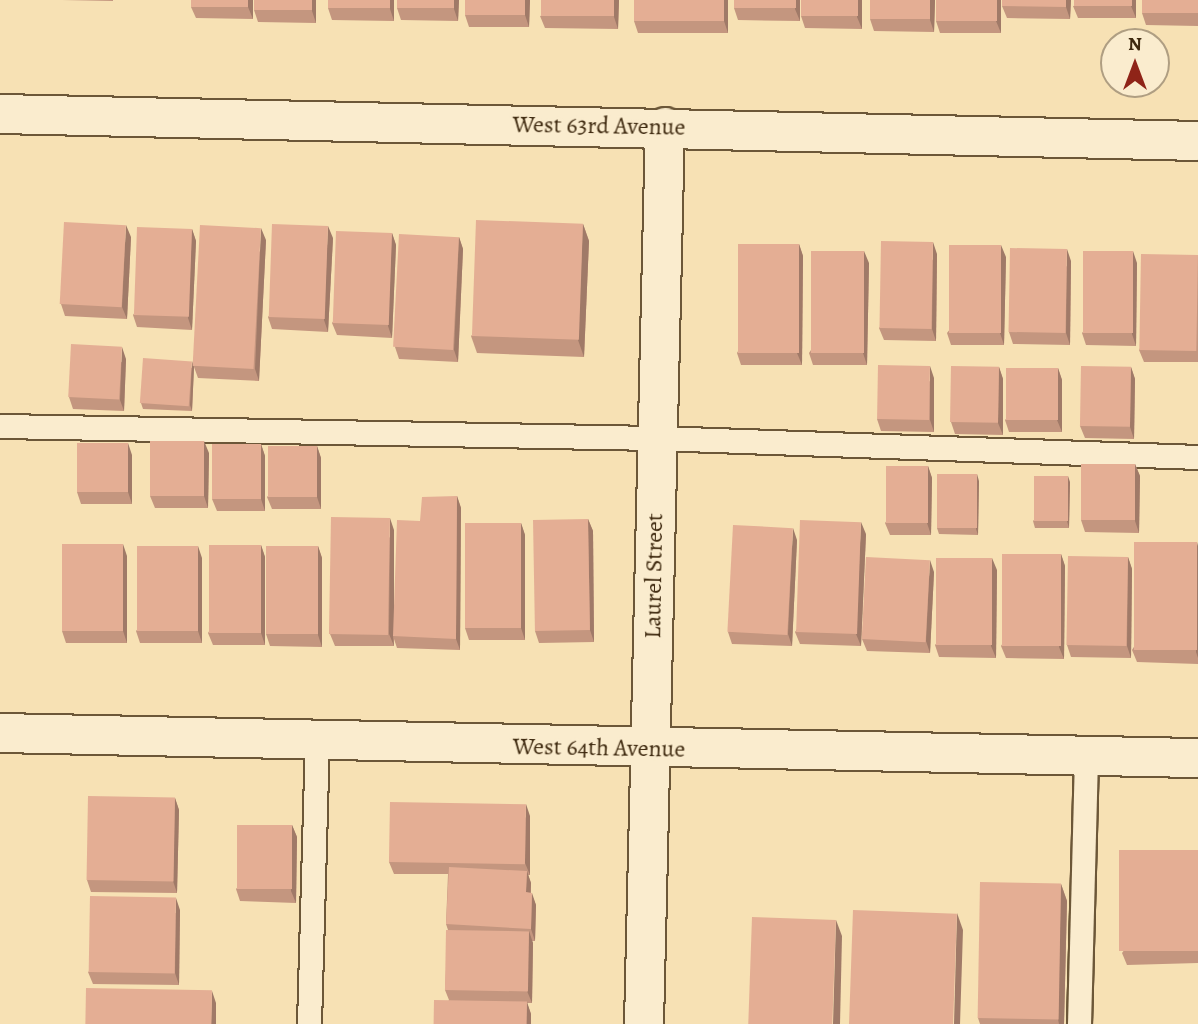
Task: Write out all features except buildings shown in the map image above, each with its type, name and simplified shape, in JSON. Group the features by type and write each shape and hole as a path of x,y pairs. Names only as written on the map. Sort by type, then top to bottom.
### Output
{"street":[{"name":"West 63rd Avenue","path":"0,114 1198,141"},
{"name":"Laurel Street","path":"644,1024 665,127"},
{"name":"West 64th Avenue","path":"0,733 650,750 1198,758"}],"lane":[{"path":"0,426 657,438 1198,457"},
{"path":"309,1024 317,742"},
{"path":"1079,1024 1086,756"}]}
